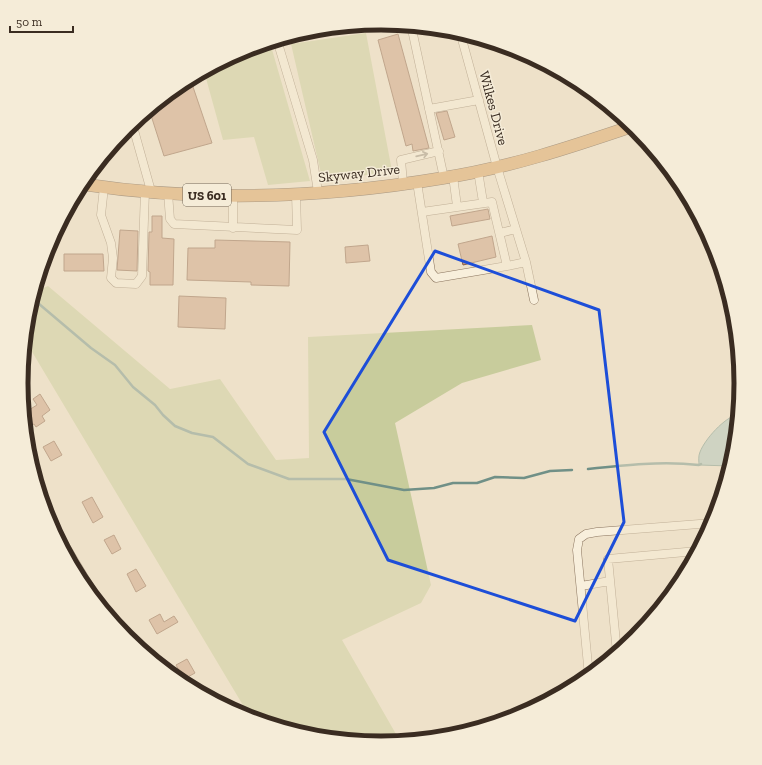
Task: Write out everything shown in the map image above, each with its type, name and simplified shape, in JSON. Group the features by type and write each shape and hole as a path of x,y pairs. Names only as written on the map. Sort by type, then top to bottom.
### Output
{"highway":[{"name":"Skyway Drive","path":"90,182 104,187 168,193 233,196 318,192 417,182 478,171 571,146 626,128"}],"street":[{"path":"412,31 439,152 449,177 457,206"},
{"name":"Wilkes Drive","path":"462,39 497,167 526,262 534,300"},
{"path":"276,46 313,160 318,192"},
{"path":"429,109 478,100"},
{"path":"104,187 101,215 111,243 113,258 112,278 116,284 136,284 142,276 148,191 134,130"},
{"path":"403,183 401,160 439,152"},
{"path":"478,171 483,202"},
{"path":"417,182 431,272 433,276 436,278 526,262"},
{"path":"168,193 170,219 174,224 297,230 296,194"},
{"path":"232,228 233,196"},
{"path":"422,212 491,201 493,203 507,266"},
{"path":"500,233 516,229"},
{"path":"587,669 577,550 579,539 586,534 705,524"},
{"path":"616,646 608,559 691,552"},
{"path":"581,586 610,581"}],"highlighted area":[{"path":"435,251 599,310 624,522 575,621 388,560 324,432"}],"green space":[{"path":"366,33 392,171 323,182 291,44"},
{"path":"271,47 310,181 268,185 254,137 223,140 206,77 246,56"},
{"path":"48,286 170,389 220,379 276,460 309,458 308,337 532,325 541,360 462,383 395,423 431,585 421,603 342,640 397,735 358,735 312,729 268,717 245,708 30,348 41,289"}],"water":[{"path":"732,417 724,466 699,465 699,454 702,447 721,424"}],"building":[{"path":"398,34 429,148 413,151 412,144 406,146 378,40"},
{"path":"192,85 212,143 164,156 151,115 166,102"},
{"path":"447,111 455,137 444,140 436,113"},
{"path":"488,209 490,219 452,226 450,216"},
{"path":"152,216 162,216 162,238 174,239 173,285 150,285 150,272 148,271 149,232 152,232"},
{"path":"120,230 138,231 137,271 117,270"},
{"path":"492,236 496,257 463,265 458,244"},
{"path":"215,240 290,242 289,286 251,285 251,282 187,280 188,248 215,248"},
{"path":"368,245 370,261 346,263 345,247"},
{"path":"64,254 103,254 104,271 64,271"},
{"path":"179,296 226,298 225,329 178,327"},
{"path":"40,394 50,410 42,416 45,421 36,427 30,423 29,410 37,405 33,399"},
{"path":"54,441 62,455 51,461 43,447"},
{"path":"92,497 103,517 93,523 82,502"},
{"path":"114,535 121,549 112,554 104,540"},
{"path":"136,569 146,586 136,592 127,574"},
{"path":"160,614 164,622 174,616 178,622 157,634 149,620"},
{"path":"187,659 195,673 187,677 181,673 176,665"}],"waterway":[{"path":"37,303 91,348 115,365 133,387 155,405 175,426 192,433 213,437 248,464 289,479 346,479 404,490 434,488 453,483 477,483 495,477 524,478 550,471 572,470"},
{"path":"588,469 644,464 701,464"}]}
